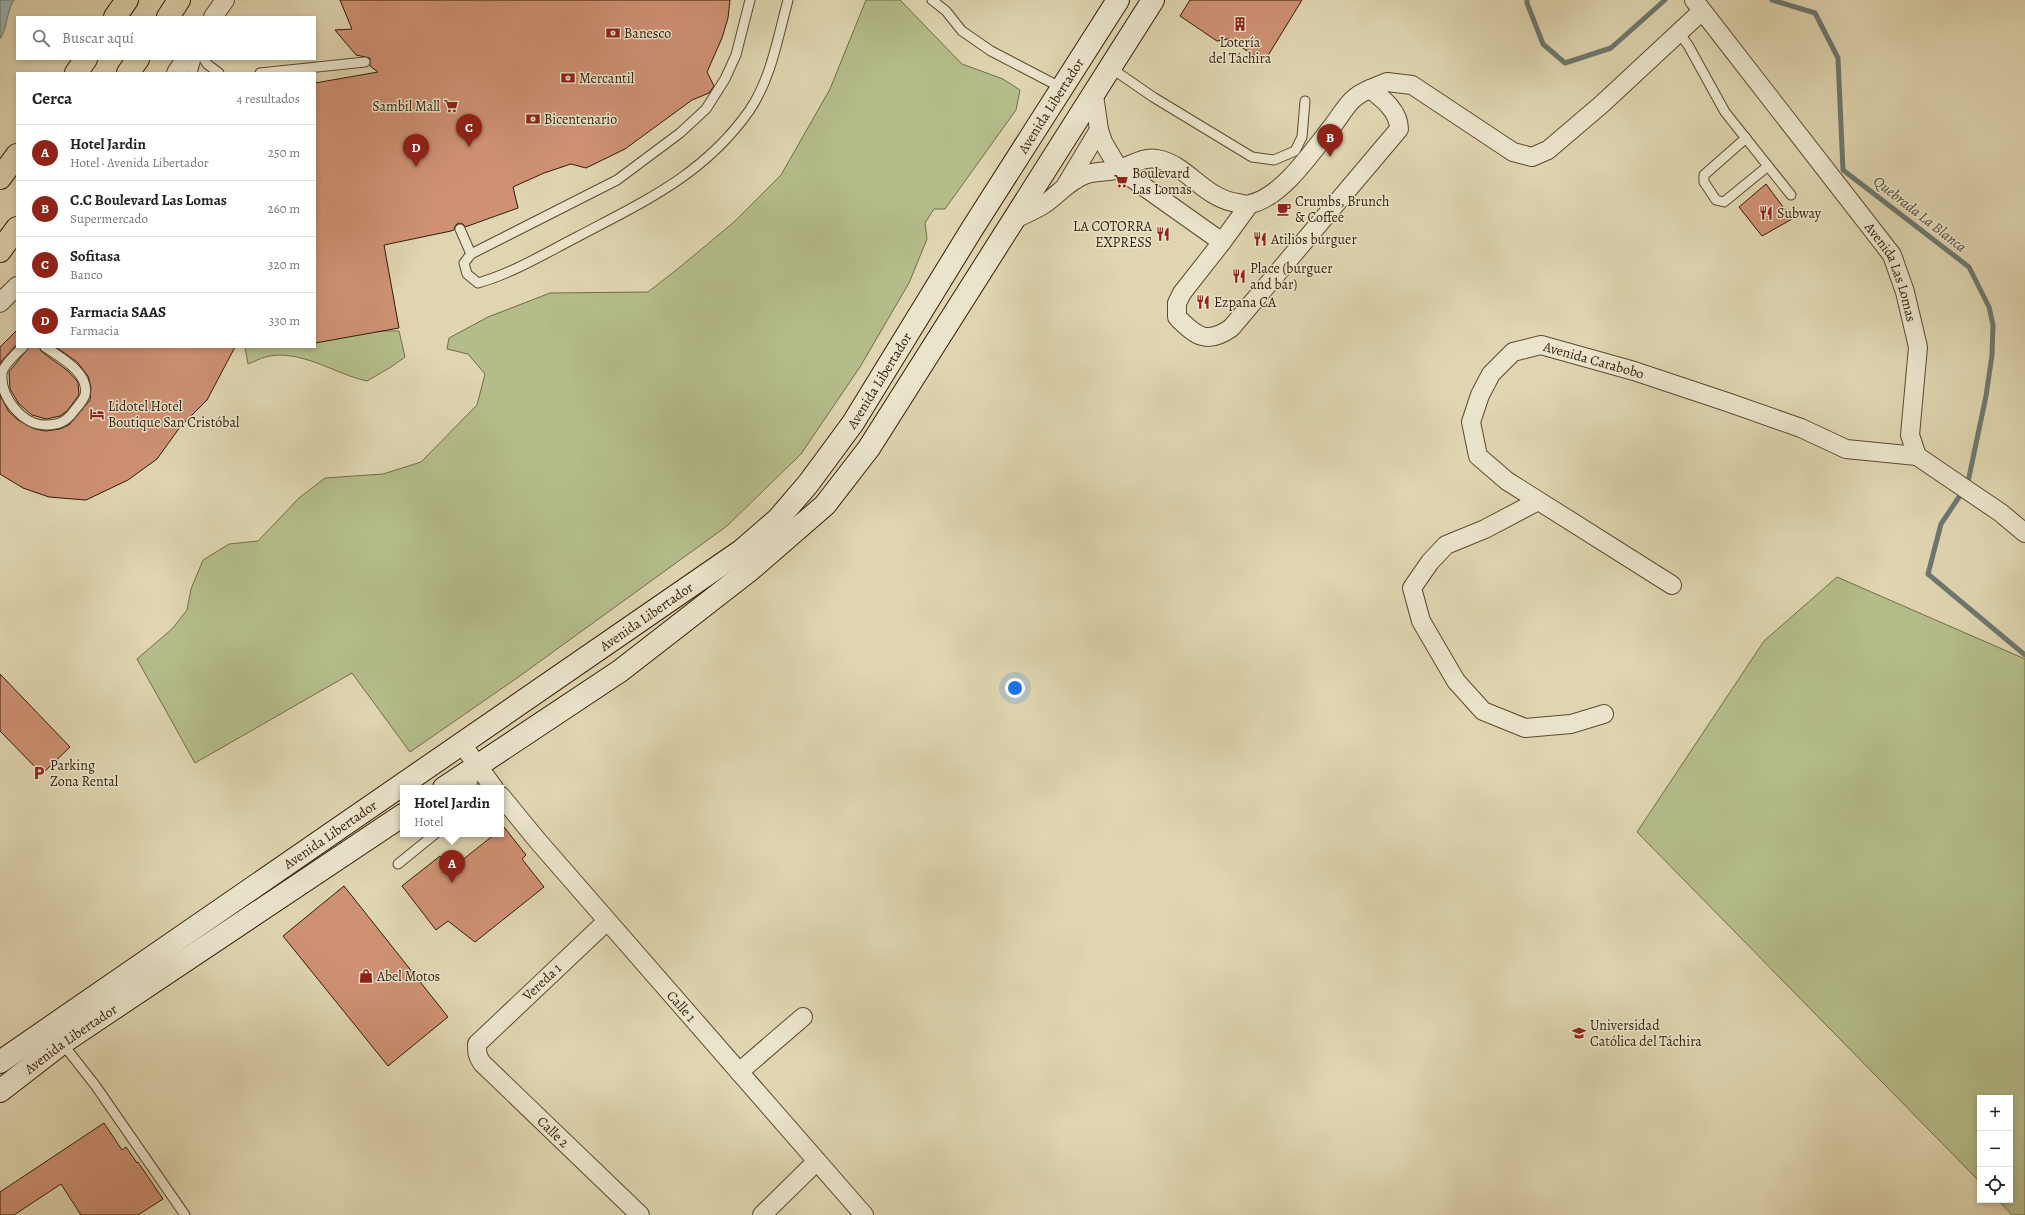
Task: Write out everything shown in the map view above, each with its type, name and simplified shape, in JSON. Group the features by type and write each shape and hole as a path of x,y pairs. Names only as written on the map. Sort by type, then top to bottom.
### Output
{"highway":[{"path":"117,16 127,0"},
{"path":"169,16 179,0"},
{"path":"77,72 85,60"},
{"path":"129,72 137,60"},
{"path":"0,178 16,156"},
{"path":"0,251 16,229"}],"main road":[{"name":"Avenida Libertador","path":"400,785 741,551 778,520 808,484 853,423 972,229 1118,0"},
{"name":"Avenida Libertador","path":"448,785 620,671 750,570 824,505 869,448 1153,0"},
{"name":"Avenida Libertador","path":"0,1062 400,785"},
{"name":"Avenida Libertador","path":"0,1091 62,1043 400,817"}],"street":[{"path":"214,16 225,0"},
{"path":"1370,89 1390,107 1399,123 1399,128 1231,328 1222,335 1211,338 1198,336 1176,317 1176,303 1249,205 1273,194 1293,174 1357,94 1387,82 1412,85 1513,152 1532,157 1548,150 1580,124 1679,33 1698,6"},
{"name":"Avenida Las Lomas","path":"1698,6 1892,255 1905,292 1918,347 1910,435 1917,456"},
{"path":"177,72 184,60"},
{"path":"1094,95 1099,130 1103,142 1119,169 1222,242"},
{"path":"1065,185 1099,130"},
{"path":"1013,220 1044,204 1065,185 1086,174 1119,169 1145,159 1157,159 1172,164 1214,196 1232,203 1249,205"},
{"path":"0,303 16,287"},
{"name":"Avenida Carabobo","path":"1672,585 1507,481 1478,456 1470,422 1480,395 1491,374 1513,352 1541,345 1634,371 1727,402 1800,428 1846,449 1917,456"},
{"path":"1917,456 2001,514 2025,533"},
{"path":"1538,501 1485,529 1446,545 1430,562 1412,588 1421,621 1456,682 1483,711 1525,728 1571,724 1604,714"},
{"path":"461,743 492,785"},
{"name":"Calle 1","path":"504,800 607,921 864,1215"},
{"name":"Vereda 1","path":"477,1044 607,921"},
{"path":"739,1072 803,1017"},
{"name":"Calle 2","path":"477,1044 478,1057 482,1063 640,1215"},
{"path":"762,1215 817,1162"}],"lane":[{"path":"750,0 736,54 722,85 706,109 680,133 617,180 471,254 464,263 467,274 478,283 502,276 638,206 691,172 729,136 753,105 765,82 788,0"},
{"path":"932,0 946,11 962,31 991,51 1063,88"},
{"path":"942,0 946,11"},
{"path":"1679,33 1688,45 1725,112 1791,195"},
{"path":"192,72 196,60"},
{"path":"205,60 207,64 218,72"},
{"path":"270,72 365,62"},
{"path":"1111,68 1153,97 1252,157 1274,160 1295,151 1302,137 1305,102"},
{"path":"1746,138 1704,175 1704,182 1716,200 1724,202 1768,166"},
{"path":"460,228 471,254"},
{"path":"22,348 3,372 2,388 8,402 28,420 45,426 62,423 72,414 84,397 86,385 76,371 63,358 47,348"},
{"path":"472,785 477,766"},
{"path":"398,864 431,837"},
{"path":"62,1043 95,1085 185,1215"}],"green space":[{"path":"866,0 900,0 962,64 1003,79 1020,90 1016,110 945,209 934,209 925,223 927,239 909,283 860,367 801,454 727,526 517,678 410,752 352,673 195,763 137,659 172,629 187,610 191,589 203,560 229,544 258,541 299,498 325,478 383,474 421,462 477,405 485,374 468,354 447,349 449,338 488,317 550,293 648,292 734,222 781,175 830,89"},
{"path":"316,331 399,331 405,357 367,381 355,378 317,363 291,356 278,355 265,357 248,364 245,348 316,348"},
{"path":"1837,577 2025,659 2025,1215 2012,1215 2001,1203 2013,1203 2013,1095 1977,1095 1977,1179 1637,832 1764,641"}],"water":[{"path":"0,0 14,0 0,39"}],"building":[{"path":"340,0 730,0 728,18 722,38 707,72 714,86 709,93 692,100 625,149 586,168 571,164 544,173 513,187 518,208 465,227 463,224 458,223 454,230 451,231 384,245 399,328 316,343 316,83 378,72 370,66 370,58 356,55 335,30 352,29"},
{"name":"Lotería del Táchira","path":"1190,0 1302,0 1264,62 1229,39 1217,41 1180,16"},
{"name":"Subway","path":"1766,184 1792,219 1762,236 1739,207"},
{"path":"16,331 16,345 0,363 0,347"},
{"path":"28,348 40,348 42,352 68,371 78,382 79,395 67,411 60,416 46,419 32,415 19,404 10,389 9,372"},
{"name":"Lidotel Hotel Boutique San Cristóbal","path":"57,348 234,348 207,400 180,427 157,459 128,480 86,500 49,497 23,488 0,474 0,395 9,412 18,420 35,429 46,431 60,429 69,425 90,400 91,387 88,376 77,362"},
{"path":"0,674 70,747 42,774 0,731"},
{"path":"504,827 526,855 522,859 544,887 475,942 448,921 436,930 402,886 440,856 451,869 491,837 504,837"},
{"name":"Abel Motos","path":"344,886 448,1017 388,1066 283,936"},
{"path":"104,1123 122,1150 126,1147 137,1163 138,1162 163,1199 138,1215 81,1215 61,1184 14,1215 0,1215 0,1192"}],"waterway":[{"name":"Quebrada La Blanca","path":"1527,0 1543,44 1565,63 1611,48 1665,0"},
{"name":"Quebrada La Blanca","path":"1772,0 1815,13 1838,58 1843,170 1969,267 1989,307 1993,325 1992,355 1986,396 1968,482"},
{"name":"Quebrada La Blanca","path":"1961,494 1941,524 1928,574 2025,655"}],"place":[{"name":"Lotería del Táchira","path":"1240,24"},
{"name":"Banesco","path":"613,33"},
{"name":"Mercantil","path":"568,78"},
{"name":"Sambil Mall","path":"451,106"},
{"name":"Bicentenario","path":"533,119"},
{"name":"Sofitasa","path":"469,147"},
{"name":"C.C Boulevard Las Lomas","path":"1330,157"},
{"name":"Farmacia SAAS","path":"416,167"},
{"name":"Boulevard Las Lomas","path":"1121,181"},
{"name":"Crumbs, Brunch & Coffee","path":"1284,209"},
{"name":"Subway","path":"1766,213"},
{"name":"LA COTORRA EXPRESS","path":"1163,234"},
{"name":"Atilios burguer","path":"1260,239"},
{"name":"Place (burguer and bar)","path":"1239,276"},
{"name":"Ezpana CA","path":"1203,302"},
{"name":"Lidotel Hotel Boutique San Cristóbal","path":"97,414"},
{"name":"Parking Zona Rental","path":"39,773"},
{"name":"Hotel Jardin","path":"452,883"},
{"name":"Abel Motos","path":"366,976"},
{"name":"Universidad Católica del Táchira","path":"1579,1033"}]}
